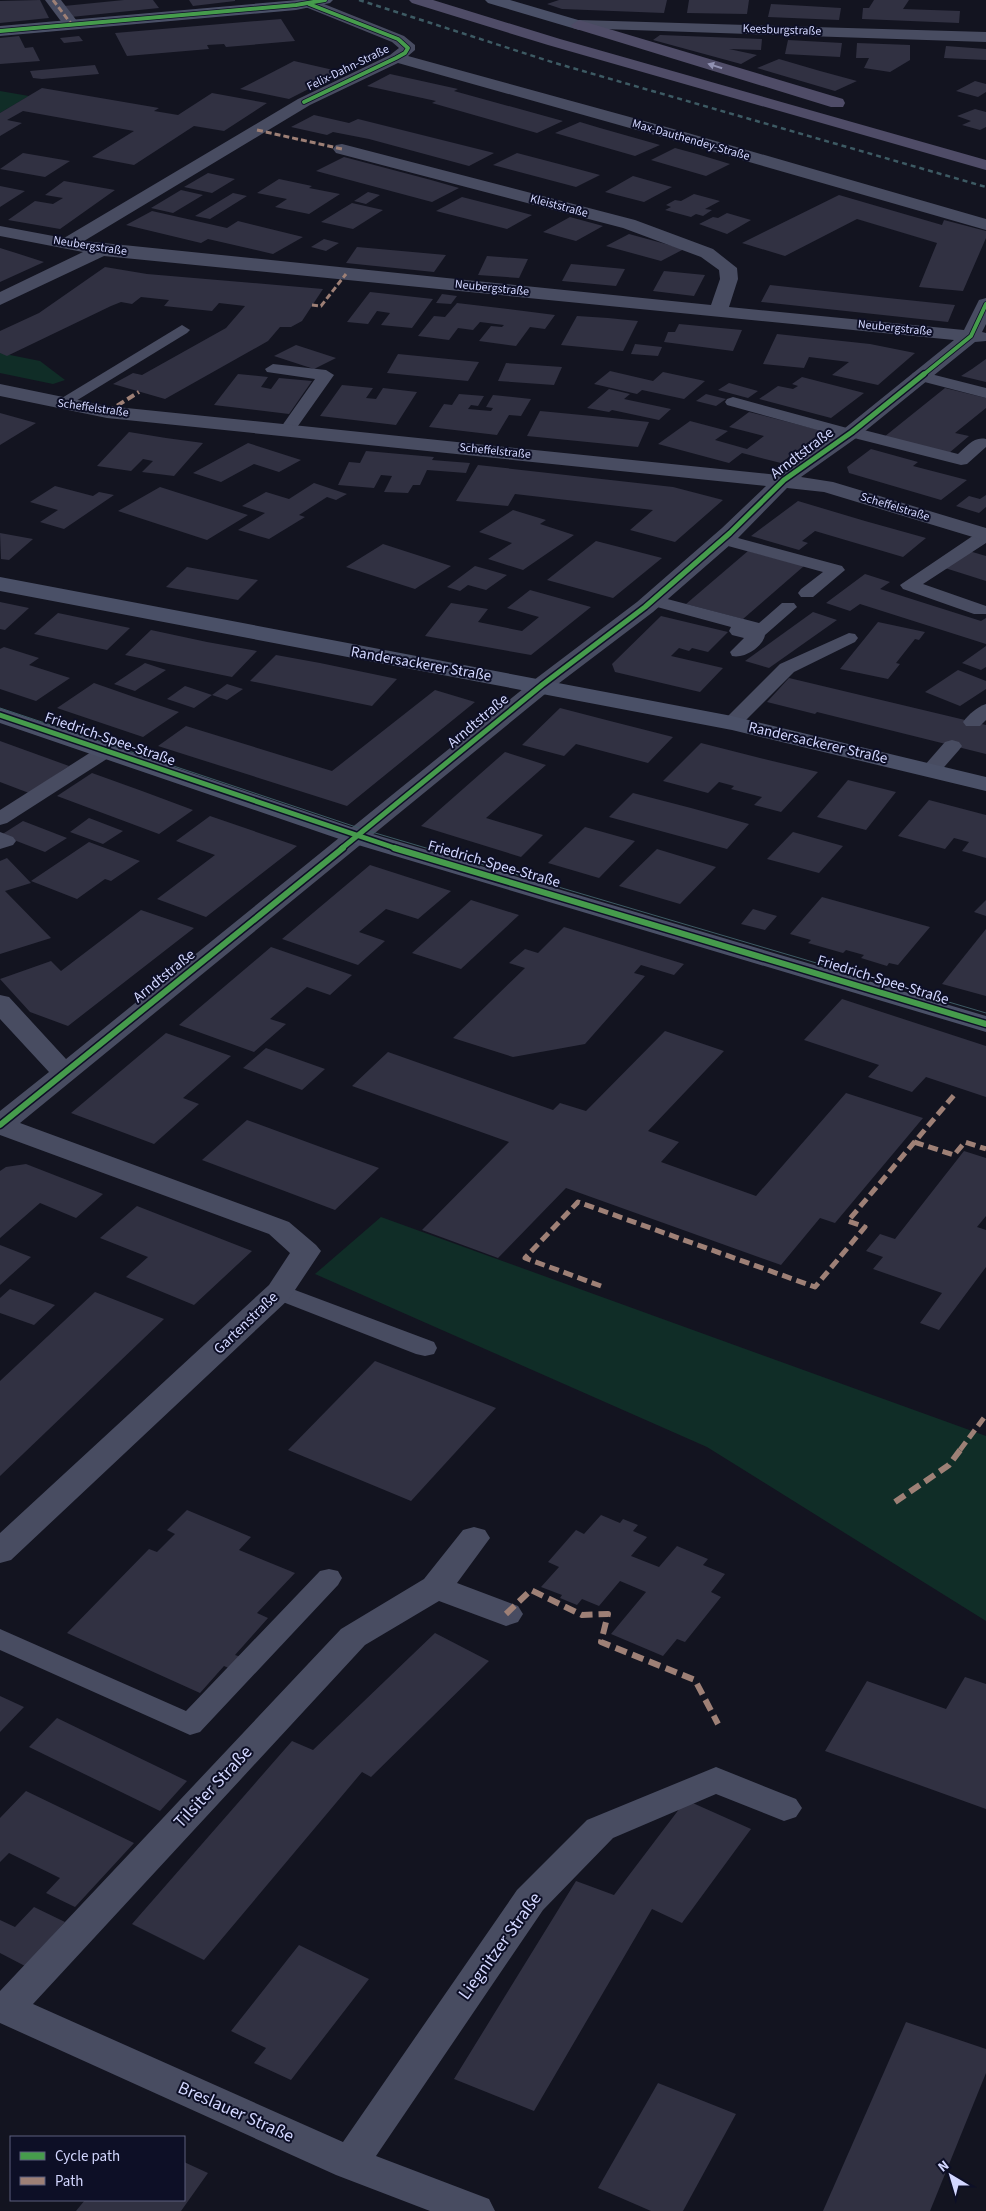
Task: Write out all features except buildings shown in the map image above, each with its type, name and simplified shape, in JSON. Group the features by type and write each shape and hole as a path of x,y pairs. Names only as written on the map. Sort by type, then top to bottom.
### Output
{"main road":[{"path":"416,0 554,42 986,165"},
{"path":"447,0 576,40 986,155"},
{"path":"578,25 856,108"},
{"path":"910,127 943,143"}],"street":[{"path":"53,0 72,25"},
{"path":"0,31 325,0"},
{"path":"493,0 578,25"},
{"name":"Felix-Dahn-Straße","path":"68,243 304,102 396,58 407,50 404,43 308,3"},
{"name":"Keesburgstraße","path":"578,25 986,37"},
{"name":"Max-Dauthendey-Straße","path":"396,58 986,224"},
{"name":"Kleiststraße","path":"342,149 629,224 707,253 728,268 728,279 719,310"},
{"name":"Neubergstraße","path":"0,231 101,250 978,337"},
{"path":"0,299 101,250"},
{"path":"978,337 986,304"},
{"name":"Arndtstraße","path":"0,1125 542,685 649,604 726,536 784,480 850,433 922,373 978,337"},
{"name":"Scheffelstraße","path":"0,390 60,404 107,412 784,480 826,486 986,535"},
{"name":"Randersackerer Straße","path":"0,584 364,654 542,685 732,723 986,784"},
{"name":"Friedrich-Spee-Straße","path":"0,715 357,836 986,1024"},
{"path":"0,1003 64,1073"},
{"name":"Gartenstraße","path":"0,1125 278,1228 306,1252 279,1292 0,1552"},
{"name":"Tilsiter Straße","path":"3,2008 353,1637 436,1587 474,1538"},
{"path":"436,1587 506,1614"},
{"name":"Liegnitzer Straße","path":"350,2163 530,1900 600,1829 716,1780 784,1808"},
{"name":"Breslauer Straße","path":"3,2008 350,2163 475,2211"}],"lane":[{"path":"60,404 182,330"},
{"path":"273,369 326,375 287,430"},
{"path":"922,373 986,386"},
{"path":"922,373 986,393"},
{"path":"733,402 961,460 981,443"},
{"path":"980,610 909,585 986,535"},
{"path":"726,536 774,545"},
{"path":"726,536 836,570 807,593"},
{"path":"649,604 762,630 788,607"},
{"path":"649,604 757,636 739,652"},
{"path":"732,723 787,668 849,638"},
{"path":"931,770 952,746"},
{"path":"0,820 106,751"},
{"path":"0,838 6,841 0,843"},
{"path":"279,1292 425,1348"},
{"path":"0,1639 190,1725 329,1578"}],"green space":[{"path":"0,91 29,96 0,113"},
{"path":"0,353 40,361 65,380 53,384 0,373"},
{"path":"381,1217 986,1436 986,1621 707,1447 315,1274"}],"tram line":[{"path":"0,708 365,830 986,1013"},
{"path":"0,717 354,839 986,1027"}],"railway":[{"path":"359,0 555,63 986,187"}],"marked path":[{"path":"53,0 72,25"},
{"path":"257,130 342,149"},
{"path":"312,305 321,306 346,274"},
{"path":"107,412 139,392"},
{"path":"601,1286 525,1258 578,1202 815,1287 865,1227 848,1221 955,1094"},
{"path":"914,1142 954,1155 965,1142 986,1149"},
{"path":"895,1502 949,1465 986,1415"},
{"path":"506,1614 531,1590 582,1615 608,1614 601,1642 695,1680 718,1724"}],"cycle path":[{"path":"0,31 296,5 325,0"},
{"path":"304,102 396,58 405,53 408,48 398,39 309,4"},
{"path":"0,1125 542,685 645,607 730,533 784,480 852,432 971,336 986,304"},
{"path":"0,715 357,837 986,1024"}]}
